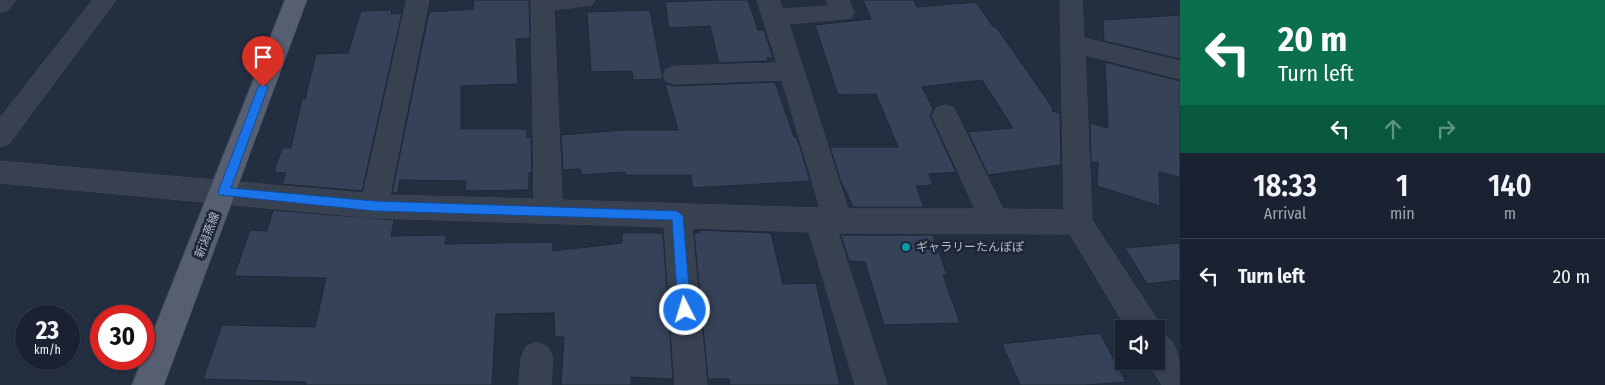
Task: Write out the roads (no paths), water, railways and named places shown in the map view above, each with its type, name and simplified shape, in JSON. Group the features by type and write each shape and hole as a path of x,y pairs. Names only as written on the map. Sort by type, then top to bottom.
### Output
{"main road":[{"name":"新潟燕線","path":"148,385 224,192 296,0"}],"street":[{"path":"0,5 5,0"},
{"path":"0,137 105,0"},
{"path":"374,206 418,0"},
{"path":"548,211 542,1 584,0"},
{"path":"838,0 844,13 771,8 790,70 871,385"},
{"path":"1071,0 1078,222 1139,320"},
{"path":"1071,43 1180,70"},
{"path":"675,75 790,70"},
{"path":"945,115 995,222"},
{"path":"0,172 374,206 829,221 1078,222"},
{"path":"677,216 691,385"},
{"path":"1165,361 1180,385"}],"place":[{"name":"ギャラリーたんぽぽ","path":"906,247"}]}
